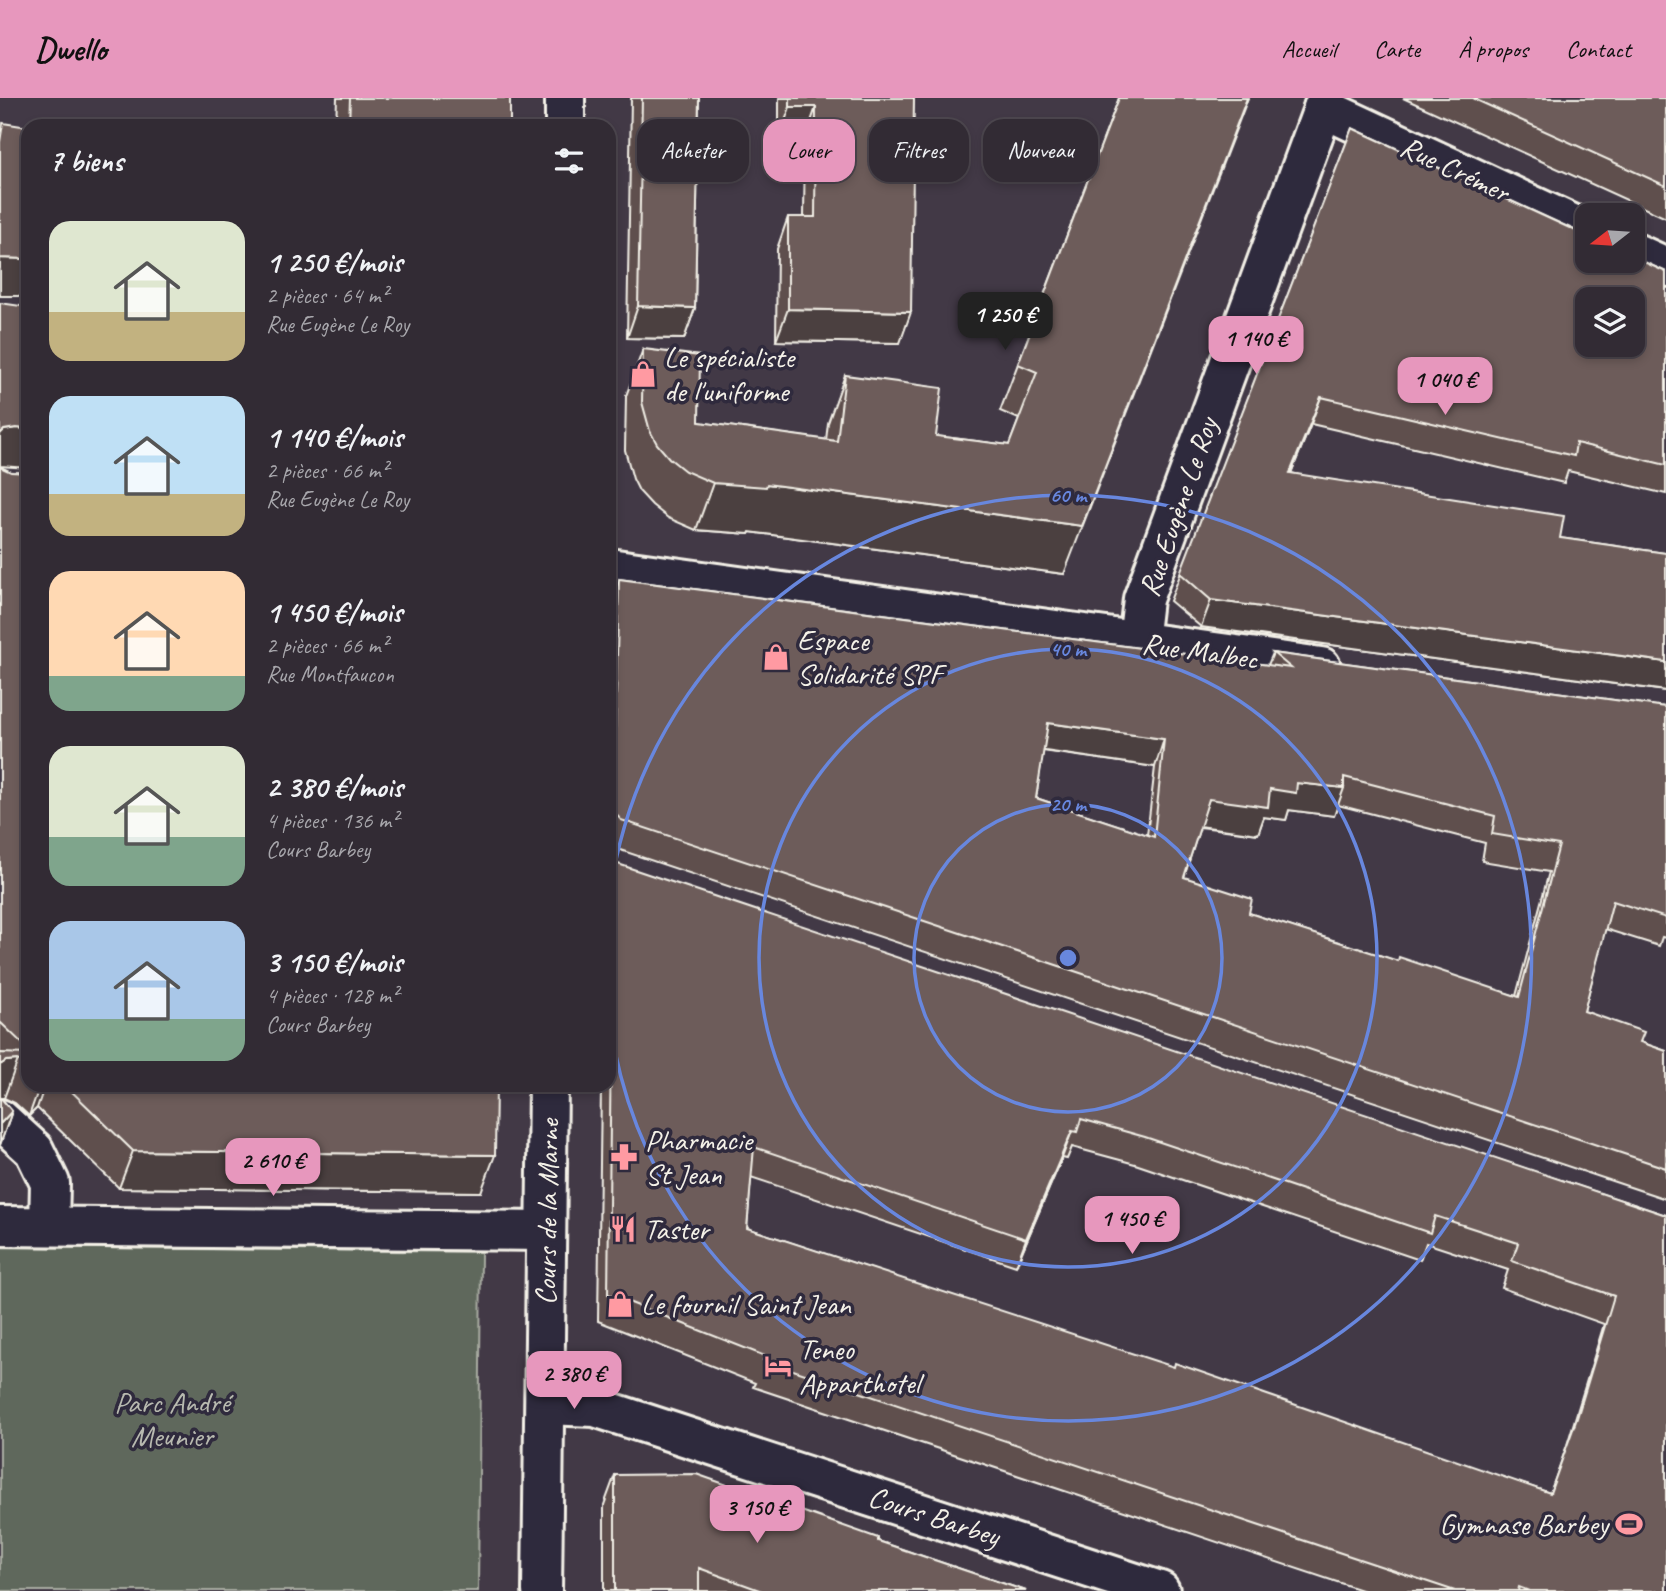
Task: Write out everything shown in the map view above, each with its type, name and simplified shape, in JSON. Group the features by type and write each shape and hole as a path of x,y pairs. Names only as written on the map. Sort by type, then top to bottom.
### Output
{"street":[{"path":"565,98 565,119"},
{"name":"Rue Crémer","path":"1325,103 1575,224"},
{"name":"Rue Eugène Le Roy","path":"1138,642 1143,600 1325,103"},
{"name":"Rue Malbec","path":"616,569 1355,671"},
{"name":"Cours de la Marne","path":"542,1591 548,1092"},
{"path":"0,1119 34,1150 50,1183 49,1226"},
{"path":"0,1226 546,1231"},
{"name":"Cours Barbey","path":"545,1405 595,1407 1160,1591"}],"green space":[{"name":"Parc André Meunier","path":"0,1247 481,1252 478,1591 0,1591"}],"building":[{"path":"350,98 510,98 510,119 349,119"},
{"path":"642,98 699,98 699,119 642,119"},
{"path":"790,98 914,98 914,119 869,119 869,182 913,182 911,312 788,309 788,217 815,217 815,182 855,182 855,119 816,119 816,107 790,107"},
{"path":"1119,98 1247,98 1082,526 767,484 766,487 713,483 685,471 657,444 650,431 642,402 643,349 700,356 699,422 837,441 845,375 942,388 936,436 1009,445 1037,372 1018,364 1087,182 1098,182 1098,153"},
{"path":"1472,98 1666,98 1666,186"},
{"path":"3,123 21,126 21,259 0,258 0,142"},
{"path":"1352,128 1575,230 1575,273 1645,273 1645,262 1666,272 1666,465 1576,443 1574,456 1321,397 1290,473 1564,516 1560,538 1666,553 1666,662 1211,600 1180,573"},
{"path":"640,182 697,182 695,308 638,306"},
{"path":"0,303 21,306 21,428 4,430 0,434"},
{"path":"0,467 21,473 21,1042 0,1022"},
{"path":"619,579 1291,668 1273,653 1666,707 1666,918 1613,901 1584,1011 1644,1032 1640,1042 1666,1051 1666,1168 621,820 616,814","holes":["1048,723 1164,739 1154,837 1036,798","1344,777 1495,816 1492,834 1559,845 1519,997 1399,957 1398,961 1249,913 1252,899 1184,877 1209,799 1268,807 1270,789 1296,793 1297,783 1344,788"]},
{"path":"618,864 1666,1215 1666,1591 1529,1591 1519,1587 1518,1591 1455,1591 763,1360 765,1356 608,1294 610,1092 616,1092","holes":["1081,1119 1145,1137 1430,1233 1435,1216 1518,1243 1512,1261 1614,1296 1577,1418 1550,1493 1175,1363 1174,1367 747,1228 754,1147 1026,1239 1072,1131 1077,1132"]},
{"path":"0,1053 21,1054 21,1062 6,1061 0,1065"},
{"path":"72,1092 496,1092 495,1155 133,1151"},
{"path":"0,1097 12,1111 0,1124"},
{"path":"696,1474 878,1538 878,1541 1026,1591 762,1591 699,1568 699,1591 615,1591 615,1475"}],"place":[{"name":"Le spécialiste de l'uniforme","path":"643,374"},
{"name":"Espace Solidarité SPF","path":"776,657"},
{"name":"Pharmacie St Jean","path":"624,1157"},
{"name":"Taster","path":"623,1229"},
{"name":"Le fournil Saint Jean","path":"620,1304"},
{"name":"Teneo Apparthotel","path":"778,1366"},
{"name":"Gymnase Barbey","path":"1629,1524"}]}
